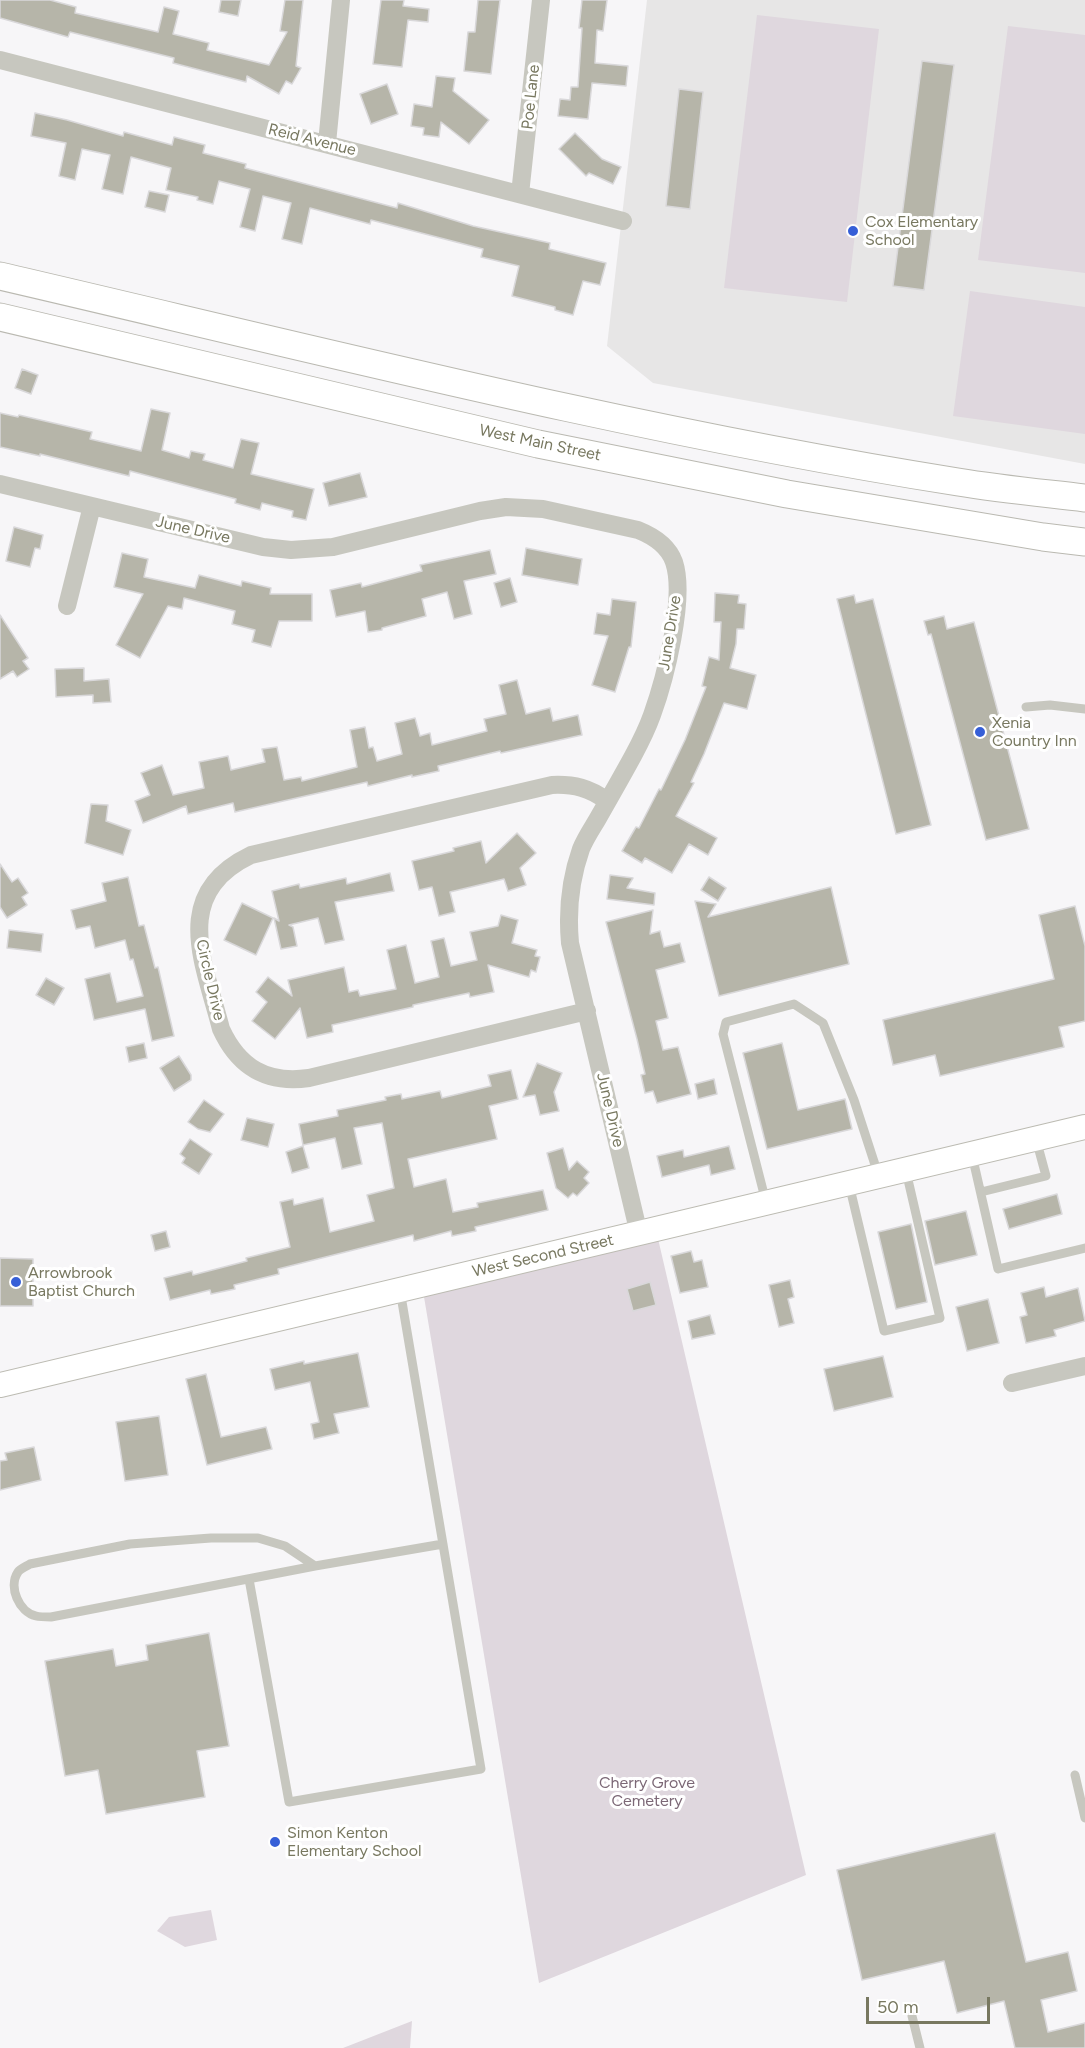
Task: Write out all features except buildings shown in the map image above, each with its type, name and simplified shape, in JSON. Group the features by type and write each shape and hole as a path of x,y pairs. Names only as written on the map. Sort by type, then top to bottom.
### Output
{"main road":[{"path":"0,276 466,386 670,429 960,483 1085,498"},
{"name":"West Main Street","path":"0,318 550,446 787,494 1032,536 1085,542"},
{"name":"West Second Street","path":"0,1385 1085,1127"}],"street":[{"path":"327,143 341,0"},
{"name":"Poe Lane","path":"520,194 541,0"},
{"name":"Reid Avenue","path":"0,60 623,221"},
{"name":"June Drive","path":"0,484 263,547 291,550 333,547 480,511 506,507 543,509 638,530 662,543 674,562 677,575 675,618 663,677 652,716 633,756 582,846 573,873 568,919 570,943 639,1234"},
{"path":"68,606 92,506"},
{"name":"Circle Drive","path":"586,1011 309,1078 296,1080 271,1077 255,1070 240,1059 226,1041 200,945 199,922 206,895 215,881 228,868 251,855 552,785 567,784 582,787 608,801"},
{"path":"1012,1383 1085,1366"}],"lane":[{"path":"1026,707 1050,705 1085,709"},
{"path":"767,1204 723,1034 726,1022 794,1004 823,1023 854,1100 879,1177"},
{"path":"981,1192 1046,1176 1036,1139"},
{"path":"972,1155 998,1269 1085,1248"},
{"path":"849,1184 884,1331 929,1321 940,1318 906,1171"},
{"path":"249,1579 290,1802 481,1769 400,1290"},
{"path":"315,1566 285,1546 258,1538 211,1538 130,1544 30,1564 18,1572 14,1585 16,1599 23,1608 34,1616 51,1617 315,1566 443,1544"},
{"path":"1075,1774 1085,1818"},
{"path":"912,2016 920,2048"}],"shaded area":[{"name":"Cox Elementary School","path":"647,0 1085,0 1085,464 653,383 607,346"}],"green space":[{"path":"757,15 879,29 847,302 724,288"},
{"path":"1008,26 1085,35 1085,273 978,260"},
{"path":"970,291 1085,307 1085,434 953,416"},
{"name":"Cherry Grove Cemetery","path":"656,1230 806,1875 539,1983 422,1285"},
{"path":"211,1910 217,1940 185,1947 157,1931 169,1917"},
{"path":"412,2021 410,2048 343,2048"}],"place":[{"name":"Cox Elementary School","path":"853,231"},
{"name":"Xenia Country Inn","path":"980,732"},
{"name":"Arrowbrook Baptist Church","path":"16,1282"},
{"name":"Simon Kenton Elementary School","path":"275,1842"}]}
